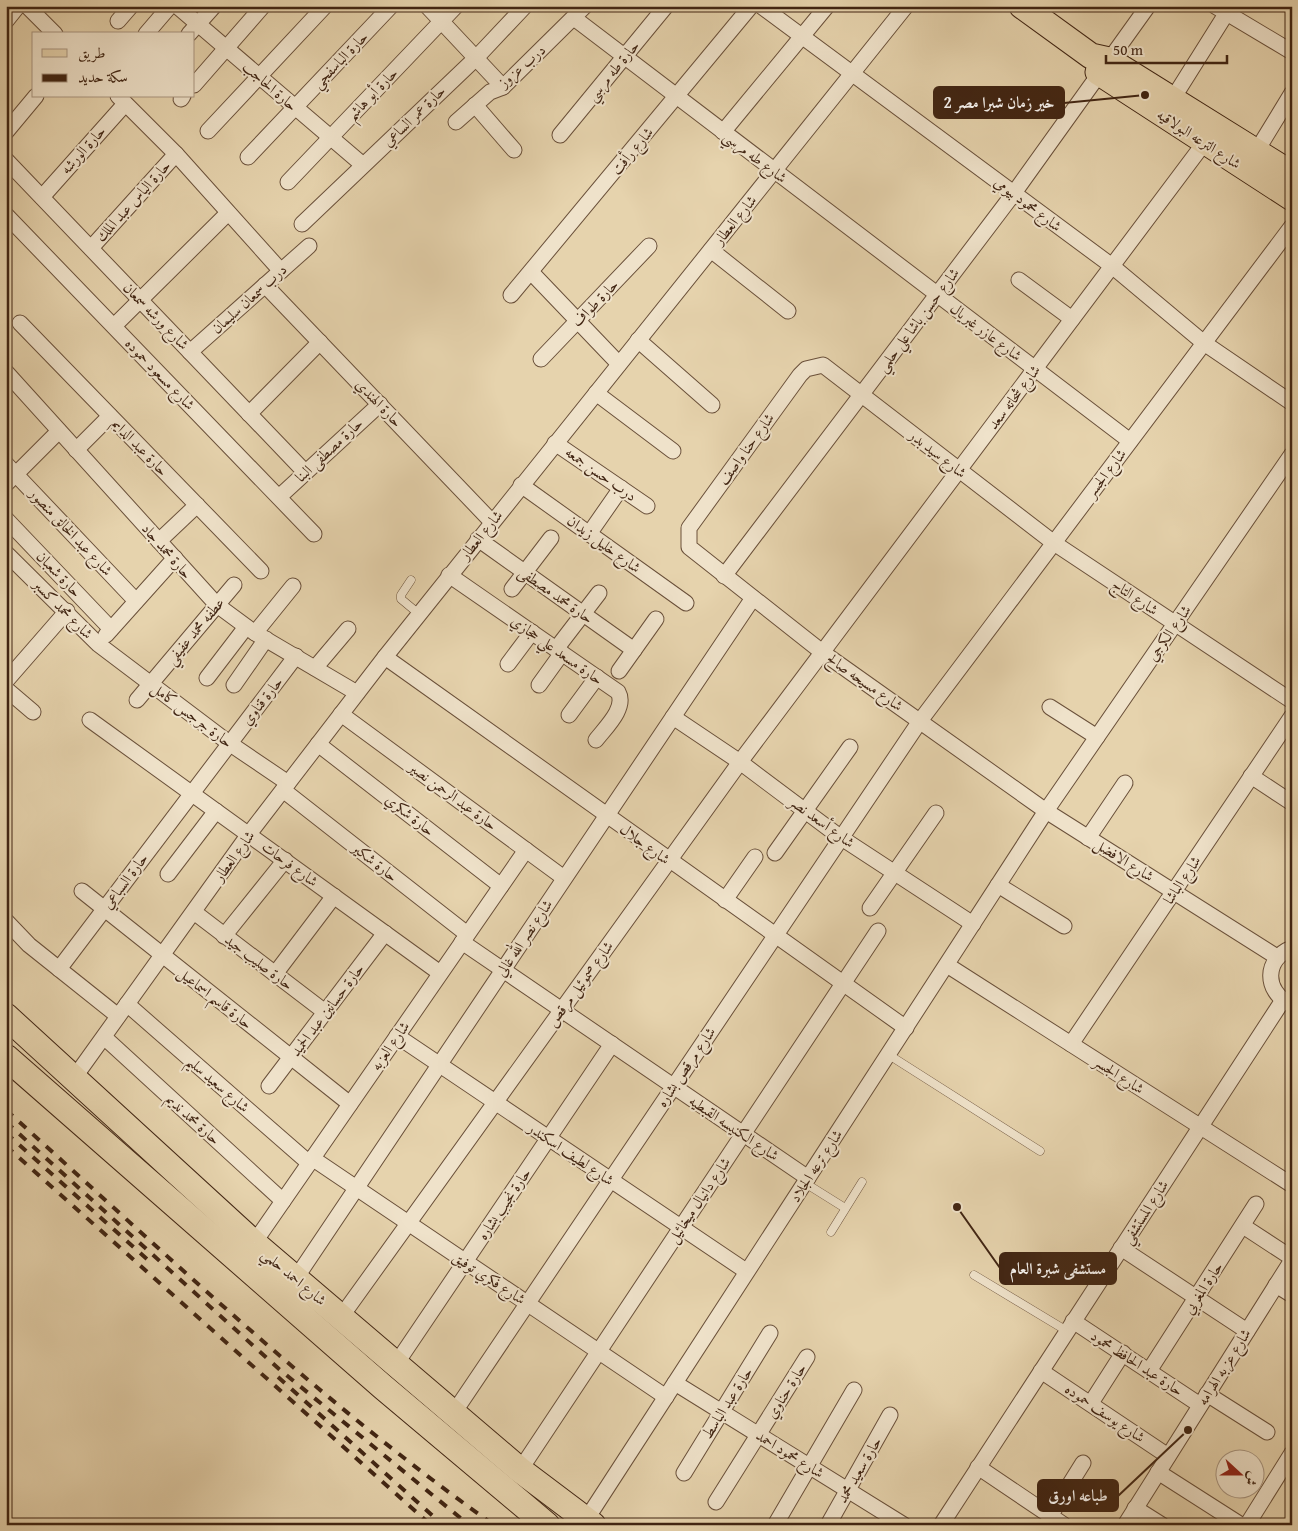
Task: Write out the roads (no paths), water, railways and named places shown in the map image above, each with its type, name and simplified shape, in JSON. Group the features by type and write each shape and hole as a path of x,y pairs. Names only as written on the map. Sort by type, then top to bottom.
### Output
{"main road":[{"name":"شارع الترعه البولاقيه","path":"1022,6 1204,142 1292,198"},
{"name":"شارع الترعه البولاقيه","path":"1100,63 1172,100 1292,174"},
{"name":"شارع احمد حلمي","path":"6,1016 254,1242 520,1470 590,1522"},
{"name":"شارع احمد حلمي","path":"6,1056 383,1387 547,1525"}],"street":[{"path":"6,21 18,6"},
{"path":"27,6 53,32"},
{"path":"118,21 131,6"},
{"path":"148,32 170,6"},
{"name":"حارة الحاجب","path":"177,6 193,29 226,48 363,165"},
{"path":"193,29 214,6"},
{"path":"196,77 226,48 263,6"},
{"path":"208,131 325,6"},
{"name":"حارة الباسفجي","path":"248,157 391,6"},
{"path":"427,6 503,87"},
{"name":"حارة أبو هاشم","path":"288,182 456,6"},
{"name":"حارة عمر الساعي","path":"302,224 476,58 525,6"},
{"name":"حارة طه مرسي","path":"560,136 666,6"},
{"name":"شارع رأفت","path":"512,295 751,6"},
{"name":"شارع محمود بيومي","path":"761,6 1112,266 1204,343 1292,403"},
{"path":"723,132 827,6"},
{"name":"شارع العطار","path":"74,1078 249,834 357,693 449,575 906,6"},
{"name":"شارع حسن باشا علي حلمي","path":"724,576 1014,193 1100,63 1148,6"},
{"path":"1172,100 1225,9 1292,52"},
{"name":"شارع طه مرسي","path":"577,11 624,57 937,295"},
{"name":"درب عزوز","path":"456,122 490,92 503,87 577,11"},
{"path":"1256,152 1292,93"},
{"path":"6,132 34,98"},
{"path":"122,100 176,154 281,271"},
{"name":"حارة الورشه","path":"42,197 122,100"},
{"path":"475,104 514,150"},
{"name":"شارع شحاته سعد","path":"822,652 1204,142"},
{"name":"حارة الياس عبد الملك","path":"91,248 176,154"},
{"name":"شارع ورشه سمعان","path":"6,160 305,472"},
{"path":"114,326 228,213"},
{"name":"شارع مسعود حموده","path":"6,215 314,534"},
{"name":"شارع الجسر","path":"920,720 1292,226"},
{"name":"درب سمعان سليمان","path":"190,352 309,246"},
{"name":"حارة طواف","path":"541,359 649,246"},
{"path":"711,250 788,311"},
{"path":"530,272 619,364"},
{"path":"1019,280 1072,319"},
{"name":"حارة الهندي","path":"266,285 492,522"},
{"name":"شارع عازر غبريال","path":"937,295 1130,441"},
{"name":"حارة عبد الدايم","path":"20,323 261,571"},
{"path":"638,340 712,405"},
{"path":"249,414 320,342"},
{"name":"شارع سيد بدر","path":"822,365 1054,543"},
{"name":"شارع حنا واصف","path":"689,547 689,528 800,375 806,369 822,365"},
{"name":"حارة محمد جاد","path":"6,372 175,558 194,583 217,605 256,633 357,693"},
{"path":"596,393 673,452"},
{"name":"حارة مصطفى البنا","path":"279,497 380,404"},
{"path":"76,450 110,416"},
{"path":"10,474 59,431"},
{"name":"درب حسن جمعه","path":"556,443 647,506"},
{"name":"شارع الكرجي","path":"1046,812 1292,454"},
{"name":"شارع عبد الخالق منصور","path":"10,474 136,601"},
{"name":"شارع خليل زيدان","path":"522,485 686,603"},
{"path":"589,534 621,488"},
{"path":"159,541 197,505"},
{"name":"حارة شعبان","path":"6,519 112,629"},
{"path":"512,589 551,538"},
{"name":"حارة محمد مصطفى","path":"478,539 634,650"},
{"name":"شارع التاج","path":"1054,543 1292,700"},
{"name":"شارع مسيحه صالح","path":"689,547 822,652 920,720 1046,812"},
{"name":"شارع محمد كسبر","path":"7,557 67,611 98,644"},
{"path":"98,644 175,558"},
{"name":"حارة مسعد علي حجازي","path":"449,575 618,692 621,700 619,709 596,740"},
{"name":"عطفه محمد عفيفي","path":"137,700 234,585"},
{"path":"207,678 256,633 293,586"},
{"path":"539,685 583,614 599,593"},
{"name":"شارع نصر الله غالي","path":"296,1278 753,598"},
{"path":"6,681 67,611"},
{"path":"619,672 656,619"},
{"path":"315,668 348,629"},
{"path":"508,664 532,632"},
{"path":"234,685 256,633"},
{"name":"حارة جرجس كامل","path":"98,644 285,787"},
{"name":"شارع صموئيل مرقص","path":"341,1317 668,861 822,652"},
{"name":"حارة قناوي","path":"191,792 296,656"},
{"name":"شارع جلال","path":"385,657 668,861 906,1028"},
{"path":"569,715 597,677"},
{"path":"6,689 33,712"},
{"path":"1050,706 1097,737"},
{"name":"حارة عبد الرحمن نصير","path":"341,714 564,878"},
{"name":"شارع الباشا","path":"1072,1044 1292,716"},
{"name":"شارع أسعد نصر","path":"673,717 740,762 840,837 973,924"},
{"name":"شارع فرحات","path":"90,720 440,973"},
{"name":"شارع مرقص بشاره","path":"453,1414 920,720"},
{"name":"حارة شكري","path":"318,744 501,886"},
{"path":"775,853 850,747"},
{"path":"1252,776 1292,803"},
{"path":"1088,838 1125,784"},
{"name":"حارة شكير","path":"285,787 465,938"},
{"name":"حارة السباعي","path":"59,969 191,792"},
{"path":"168,874 216,810"},
{"name":"شارع الافضل","path":"1046,812 1277,957"},
{"name":"شارع ترعه الجلاد","path":"590,1522 746,1271 889,1055 1046,812"},
{"path":"870,908 936,813"},
{"name":"شارع العزبه","path":"254,1242 526,850"},
{"path":"725,900 755,857"},
{"path":"224,936 285,860"},
{"path":"998,885 1064,926"},
{"name":"حارة قاسم اسماعيل","path":"82,891 350,1104"},
{"path":"275,974 334,896"},
{"name":"حارة صليب جيد","path":"194,912 325,1012"},
{"name":"شارع سعيد سليم","path":"6,921 15,933 59,969 123,1010 311,1161"},
{"name":"شارع دانيال ميخائيل","path":"520,1470 878,931"},
{"name":"حارة حسانين عبد الحميد","path":"269,1086 385,933"},
{"name":"شارع الكنيسه القبطيه","path":"465,938 503,970 807,1180"},
{"path":"1287,1002 1272,988 1270,980 1273,964 1277,957 1292,948"},
{"name":"شارع الجسر","path":"947,965 1292,1185"},
{"name":"شارع المستشفي","path":"941,1525 1200,1127 1287,1002"},
{"name":"شارع لطيف اسكندر","path":"397,1036 746,1271"},
{"name":"حارة محمد نديم","path":"104,1037 283,1201"},
{"name":"حارة نجيب بشاره","path":"396,1364 612,1044"},
{"name":"شارع فكري توفيق","path":"311,1161 356,1188 464,1263 666,1397"},
{"name":"حارة المغربي","path":"1149,1371 1256,1204"},
{"path":"1243,1226 1292,1259"},
{"path":"1121,1248 1247,1331"},
{"name":"شارع عزبه الهرامه","path":"1124,1525 1292,1259"},
{"path":"1276,1285 1292,1295"},
{"name":"حارة عبد الحافظ محمود","path":"1070,1326 1123,1353 1149,1371 1267,1432"},
{"name":"حارة عبد الباسط","path":"684,1473 770,1333"},
{"path":"1091,1403 1123,1353"},
{"name":"حارة حناوي","path":"716,1502 807,1357"},
{"name":"شارع يوسف حموده","path":"1041,1371 1168,1456"},
{"name":"شارع محمود احمد","path":"675,1383 904,1525"},
{"path":"775,1525 854,1390"},
{"name":"حارة سعيد محمد","path":"828,1525 890,1415"},
{"path":"1247,1525 1292,1453"},
{"path":"978,1468 1054,1521 1083,1463"},
{"path":"1158,1472 1241,1525"},
{"path":"1135,1508 1162,1525"}],"lane":[{"path":"411,580 401,595 402,599 420,614"},
{"path":"889,1055 1040,1151"},
{"path":"807,1180 845,1208"},
{"path":"830,1232 862,1182"},
{"path":"974,1274 1070,1326"}],"railway":[{"path":"6,1110 244,1325 305,1377 366,1428 494,1525"},
{"path":"6,1122 279,1369 469,1525"},
{"path":"6,1133 148,1260"},
{"path":"6,1146 431,1525"},
{"path":"278,1377 443,1525"},
{"path":"6,1516 15,1525"}],"place":[{"name":"خير زمان شبرا مصر 2","path":"1145,95"},
{"name":"مستشفى شبرة العام","path":"957,1207"},
{"name":"طباعه اورق","path":"1188,1430"}]}
